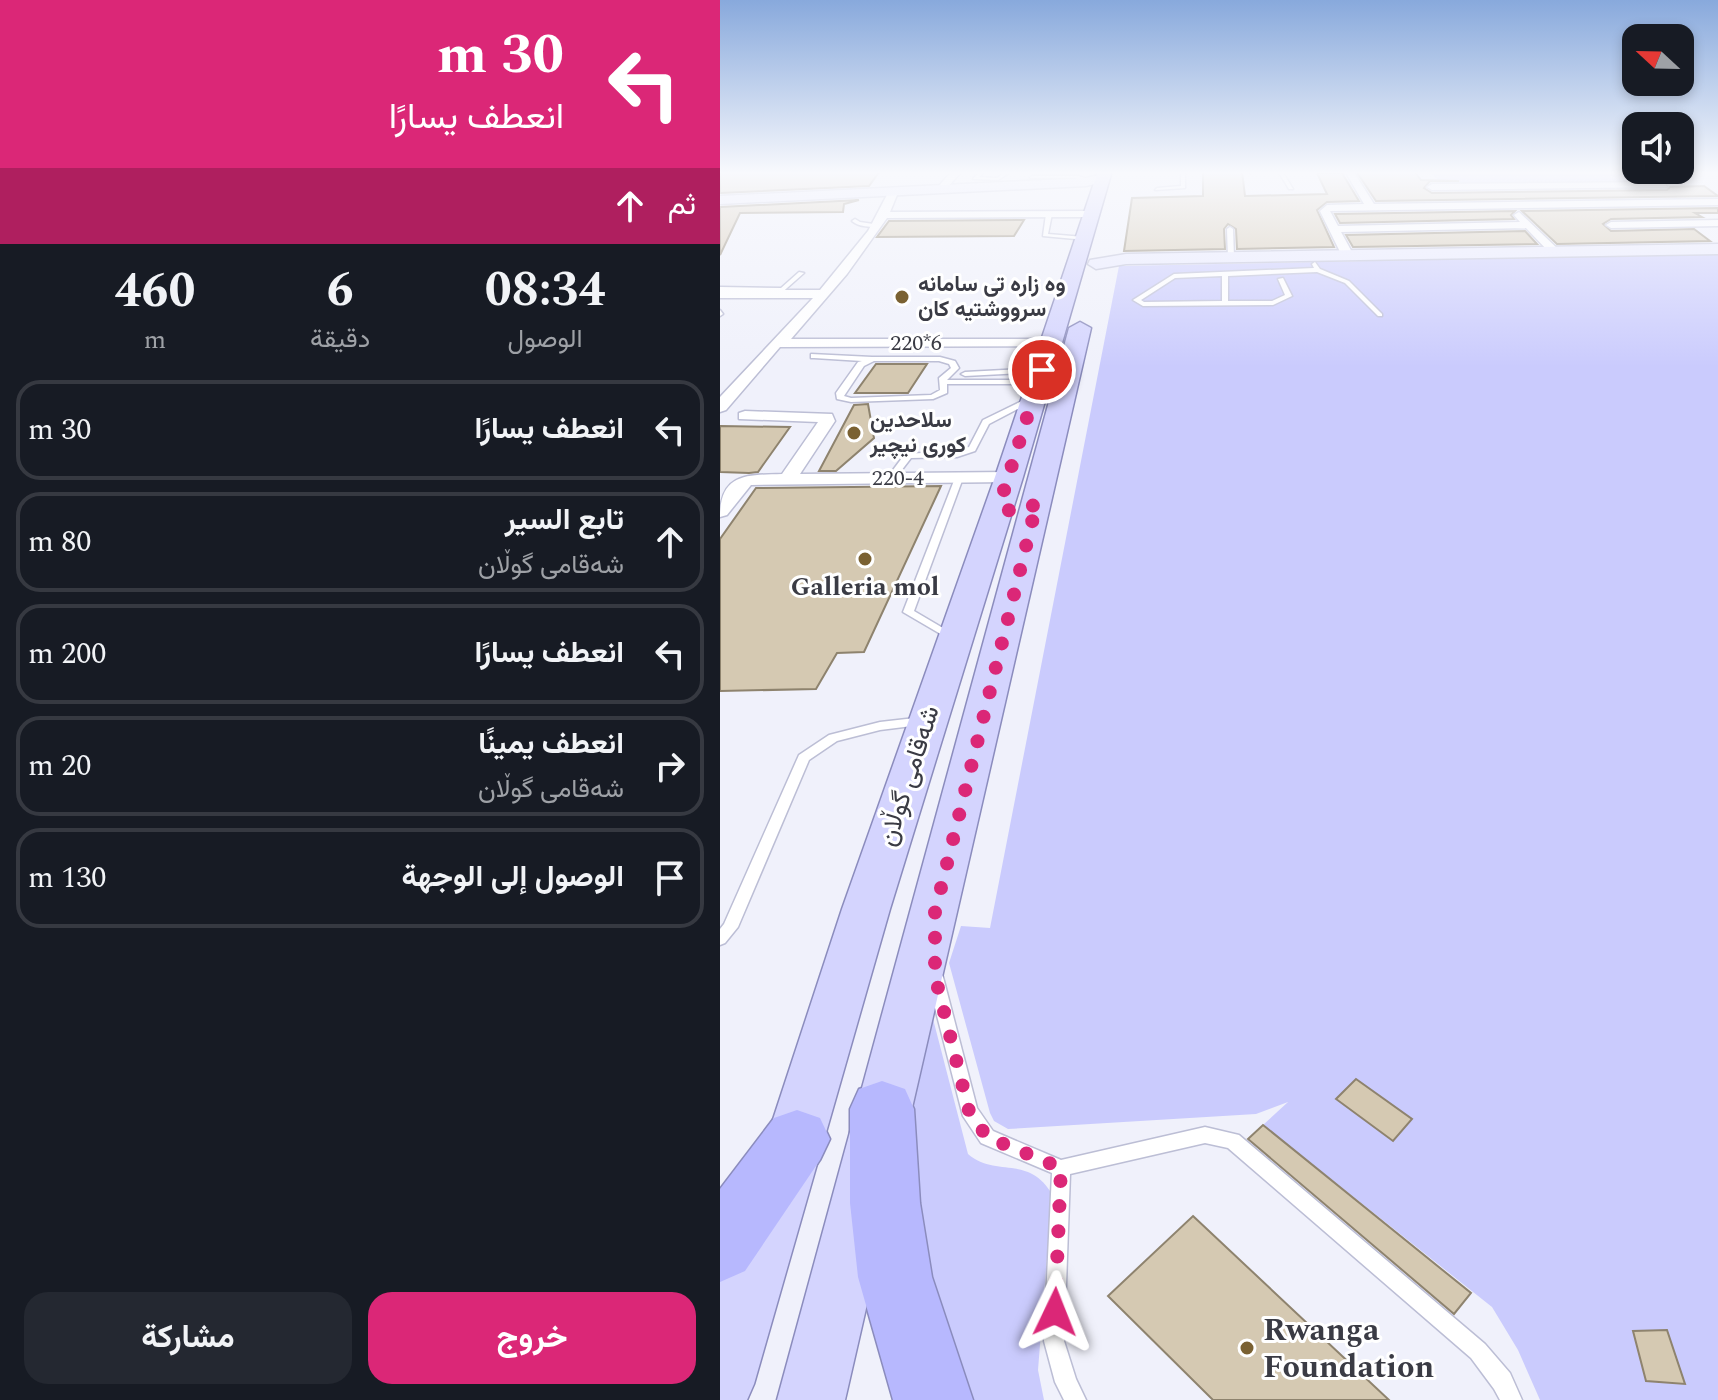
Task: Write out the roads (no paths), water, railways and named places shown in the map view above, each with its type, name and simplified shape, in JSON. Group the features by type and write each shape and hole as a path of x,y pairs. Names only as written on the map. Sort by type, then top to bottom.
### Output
{"highway":[{"path":"882,1109 885,1203 895,1277 933,1400"},
{"path":"720,1247 797,1139"}],"main road":[{"name":"شەقامی گوڵان","path":"720,1384 927,720 1037,384 1091,236"},
{"name":"شەقامی گوڵان","path":"811,1400 1037,502 1095,236"},
{"path":"1004,490 1008,510 1020,511 1037,502"}],"street":[{"path":"720,414 731,408 780,343 869,236"},
{"path":"1171,236 1231,257 1313,262 1347,254 1718,249"},
{"path":"1338,236 1347,254"},
{"path":"1540,236 1554,251"},
{"path":"1625,236 1640,249"},
{"path":"720,292 821,294"},
{"path":"720,407 780,343"},
{"name":"220*6","path":"780,343 1052,343"},
{"path":"745,416 826,417 827,421 788,479"},
{"name":"220-4","path":"720,511 741,483 788,479 959,478 1004,490"}],"lane":[{"path":"1230,236 1231,257"},
{"path":"1281,279 1289,296 1273,303 1143,304 1136,300 1174,276 1225,274 1313,262 1347,282 1380,315"},
{"path":"780,292 801,273"},
{"path":"1225,274 1225,303"},
{"path":"814,356 940,359 954,365 954,370 945,378 944,391 927,398 851,400 840,397 861,364 873,359"},
{"path":"945,378 1037,384"},
{"path":"891,478 908,456 957,454 972,449 986,422 1037,384"},
{"path":"944,633 908,612 959,478"},
{"path":"720,939 730,927 804,758 833,738 880,726 927,720"},
{"path":"935,912 935,976 969,1111 987,1137 1061,1168 1205,1135 1233,1141 1478,1351 1502,1381 1511,1400"},
{"path":"1061,1168 1054,1341 1066,1382 1075,1400"}],"place":[{"name":"وه زاره تى سامانه سرووشتيه كان","path":"902,297"},
{"name":"سلاحدین كوری نیچیر","path":"854,433"},
{"name":"Galleria mol","path":"865,559"},
{"name":"Rwanga Foundation","path":"1247,1348"}]}
